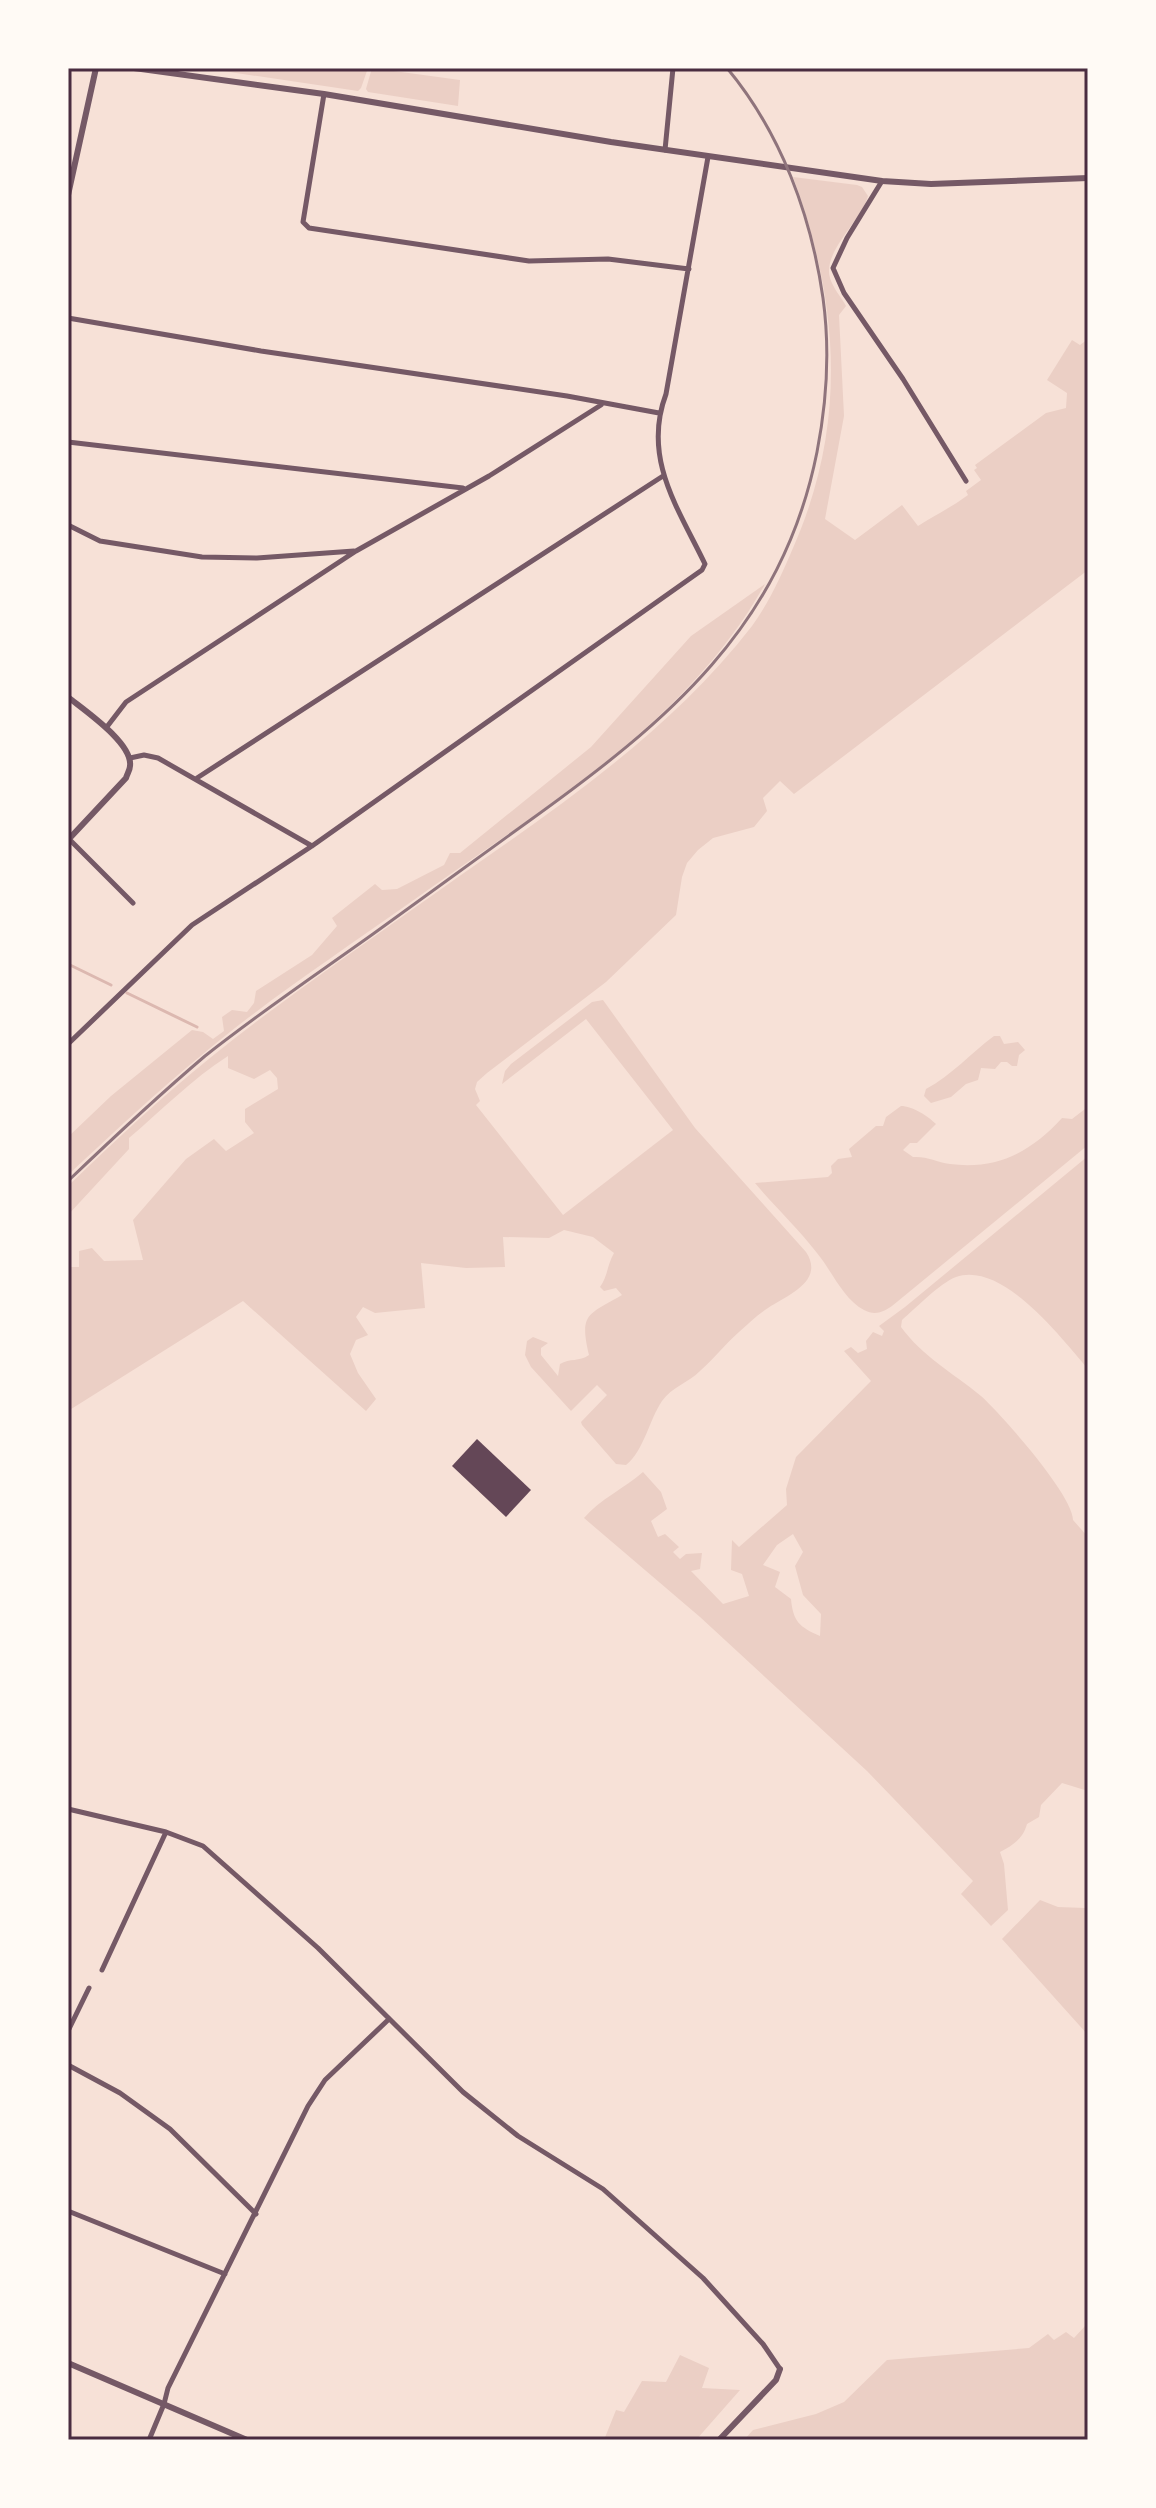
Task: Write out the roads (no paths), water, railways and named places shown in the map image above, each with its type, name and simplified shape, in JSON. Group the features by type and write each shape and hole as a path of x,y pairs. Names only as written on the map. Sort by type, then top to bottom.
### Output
{"street":[{"path":"68,195 96,68"},
{"path":"134,68 324,94 708,157 882,181 931,184 1088,178"},
{"path":"665,150 673,68"},
{"path":"324,94 303,222 309,228 529,261 608,259 689,269"},
{"path":"68,1044 192,925 312,846 702,570 705,564 663,476 657,448 659,413 666,394 708,157"},
{"path":"882,181 847,238 833,268 844,293 903,379 966,481"},
{"path":"68,318 659,413"},
{"path":"106,728 126,702 356,551 489,476 602,404"},
{"path":"68,442 464,488"},
{"path":"197,778 663,476"},
{"path":"68,525 100,541 202,557 257,558 356,551"},
{"path":"68,697 106,728 130,758 126,778 68,839 133,903"},
{"path":"130,758 144,755 158,758 312,846"},
{"path":"68,1809 166,1832 203,1846 318,1948 463,2092 518,2136 603,2189 703,2278 763,2344 780,2369 776,2380 719,2440"},
{"path":"102,1970 166,1832"},
{"path":"68,2031 89,1988"},
{"path":"149,2440 168,2388 308,2106 325,2080 388,2020"},
{"path":"68,2065 120,2093 170,2129 256,2214"},
{"path":"68,2211 225,2274"},
{"path":"68,2363 247,2440"}],"waterway":[{"path":"68,964 111,985"},
{"path":"127,993 197,1027"}],"railway":[{"path":"68,1181 170,1086 225,1040 580,784 627,746 672,707 712,665 747,620 777,570 800,514 817,452 826,375 825,317 811,236 791,176 763,120 727,68"}]}
